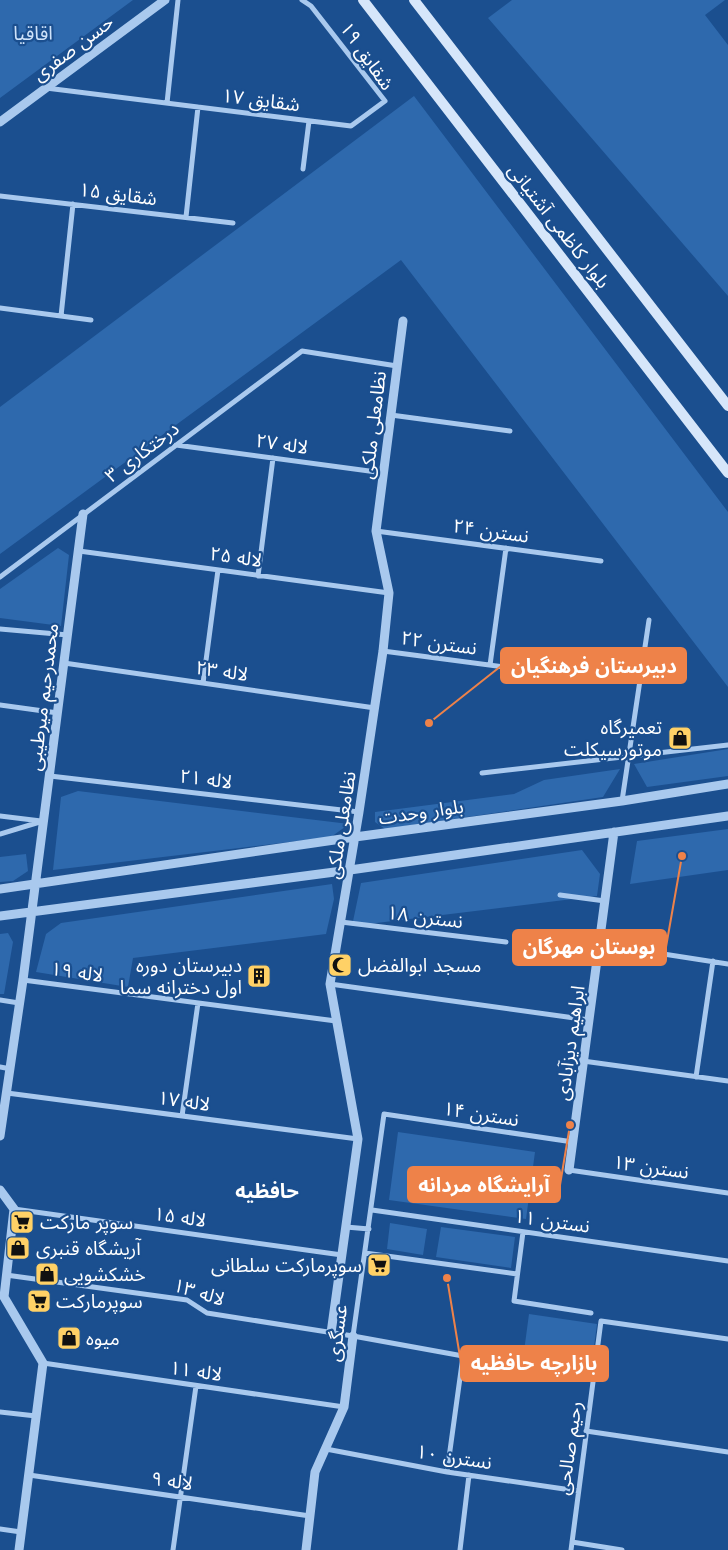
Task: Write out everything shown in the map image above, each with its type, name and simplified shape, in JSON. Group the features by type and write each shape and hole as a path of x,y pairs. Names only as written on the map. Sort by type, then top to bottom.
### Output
{"main road":[{"name":"بلوار کاظمی آشتیانی","path":"363,0 728,473"},
{"name":"بلوار کاظمی آشتیانی","path":"414,0 728,406"}],"street":[{"name":"حسن صفری","path":"0,122 165,0"},
{"path":"167,103 178,0"},
{"name":"شقایق ۱۹","path":"302,0 312,6 385,101 351,126"},
{"name":"شقایق ۱۷","path":"46,88 351,126"},
{"path":"186,217 198,107"},
{"path":"303,169 309,121"},
{"name":"شقایق ۱۵","path":"0,196 233,223"},
{"path":"61,316 73,204"},
{"path":"0,308 91,320"},
{"name":"نظامعلی ملکی","path":"331,1334 358,1139 330,984 376,708 383,650 389,594 376,531 403,321"},
{"name":"درختکاری ۳","path":"0,577 302,351 397,366"},
{"path":"391,415 510,431"},
{"name":"لاله ۲۷","path":"176,445 384,473"},
{"path":"258,576 273,458"},
{"name":"محمدرحیم میرطیبی","path":"0,1136 36,884 83,514"},
{"name":"نسترن ۲۴","path":"376,531 601,561"},
{"path":"490,665 506,548"},
{"name":"لاله ۲۵","path":"79,551 389,594"},
{"path":"203,683 218,570"},
{"path":"622,801 649,620"},
{"path":"0,629 68,635"},
{"name":"نسترن ۲۲","path":"383,650 610,681"},
{"name":"لاله ۲۳","path":"64,663 376,708"},
{"path":"0,705 58,713"},
{"path":"482,773 629,758 728,745"},
{"name":"لاله ۲۱","path":"50,776 359,812"},
{"name":"بلوار وحدت","path":"0,889 355,837 622,801 728,784"},
{"path":"0,816 44,821"},
{"path":"0,916 350,870 728,816"},
{"path":"0,834 44,821"},
{"name":"ابراهیم دیزآبادی","path":"569,1170 614,832"},
{"path":"560,895 605,901"},
{"name":"نسترن ۱۸","path":"341,922 506,942"},
{"path":"599,944 728,964"},
{"path":"696,1077 713,962"},
{"name":"لاله ۱۹","path":"23,980 336,1021"},
{"path":"330,984 589,1020"},
{"path":"0,1000 20,1003"},
{"path":"182,1116 198,1003"},
{"path":"583,1061 728,1081"},
{"path":"0,1067 11,1069"},
{"name":"لاله ۱۷","path":"7,1093 358,1139"},
{"name":"نسترن ۱۴","path":"384,1114 572,1142"},
{"name":"عسگری","path":"306,1550 315,1472 344,1407 384,1114"},
{"name":"نسترن ۱۳","path":"569,1170 728,1193"},
{"path":"0,1190 14,1209 2,1296 43,1363 19,1550"},
{"name":"لاله ۱۵","path":"14,1209 342,1255"},
{"name":"نسترن ۱۱","path":"372,1210 728,1261"},
{"path":"346,1227 369,1230"},
{"path":"523,1232 514,1302 592,1313"},
{"path":"365,1253 517,1274"},
{"name":"لاله ۱۳","path":"6,1275 187,1300 207,1313 353,1336 463,1356 593,1374"},
{"name":"رحیم صالحی","path":"571,1550 601,1321 728,1339"},
{"path":"447,1472 463,1356"},
{"name":"لاله ۱۱","path":"43,1363 344,1407"},
{"path":"173,1550 196,1386"},
{"path":"0,1412 36,1416"},
{"path":"586,1431 728,1452"},
{"name":"نسترن ۱۰","path":"326,1450 447,1472 578,1491"},
{"name":"لاله ۹","path":"29,1475 310,1516"},
{"path":"460,1550 469,1475"},
{"path":"0,1529 21,1532"},
{"path":"572,1542 622,1550"}],"green space":[{"name":"اقاقیا","path":"0,0 133,0 0,98"},
{"path":"512,0 725,0 705,15 728,45 728,296 488,18"},
{"path":"414,96 728,512 728,687 401,260 0,554 0,407"},
{"path":"58,548 69,555 61,626 0,618 0,589"},
{"path":"728,749 728,776 647,787 634,764"},
{"path":"620,769 603,797 385,829 375,822 375,812 514,794 544,780"},
{"path":"78,791 349,824 331,837 53,870 61,797"},
{"path":"728,829 728,870 630,884 637,841"},
{"path":"582,850 600,874 597,896 352,926 361,883"},
{"path":"26,854 28,871 13,881 0,882 0,857"},
{"path":"332,884 334,899 326,934 133,958 128,987 36,972 46,934 61,923"},
{"path":"8,933 13,942 4,994 0,994 0,934"},
{"path":"398,1132 535,1152 526,1219 389,1200"},
{"path":"390,1223 427,1229 423,1255 387,1249"},
{"path":"441,1227 515,1237 511,1268 436,1257"},
{"path":"529,1314 597,1324 591,1369 523,1359"}],"place":[{"name":"دبیرستان فرهنگیان","path":"429,723"},
{"name":"تعمیرگاه موتورسیکلت","path":"680,738"},
{"name":"بوستان مهرگان","path":"682,856"},
{"name":"مسجد ابوالفضل","path":"340,965"},
{"name":"دبیرستان دوره اول دخترانه سما","path":"259,976"},
{"name":"آرایشگاه مردانه","path":"570,1125"},
{"name":"سوپر مارکت","path":"22,1222"},
{"name":"آریشگاه قنبری","path":"18,1248"},
{"name":"سوپرمارکت سلطانی","path":"379,1265"},
{"name":"خشکشویی","path":"47,1274"},
{"name":"بازارچه حافظیه","path":"447,1278"},
{"name":"سوپرمارکت","path":"39,1301"},
{"name":"میوه","path":"69,1338"}],"district":[{"name":"حافظیه","path":"267,1191"}]}
